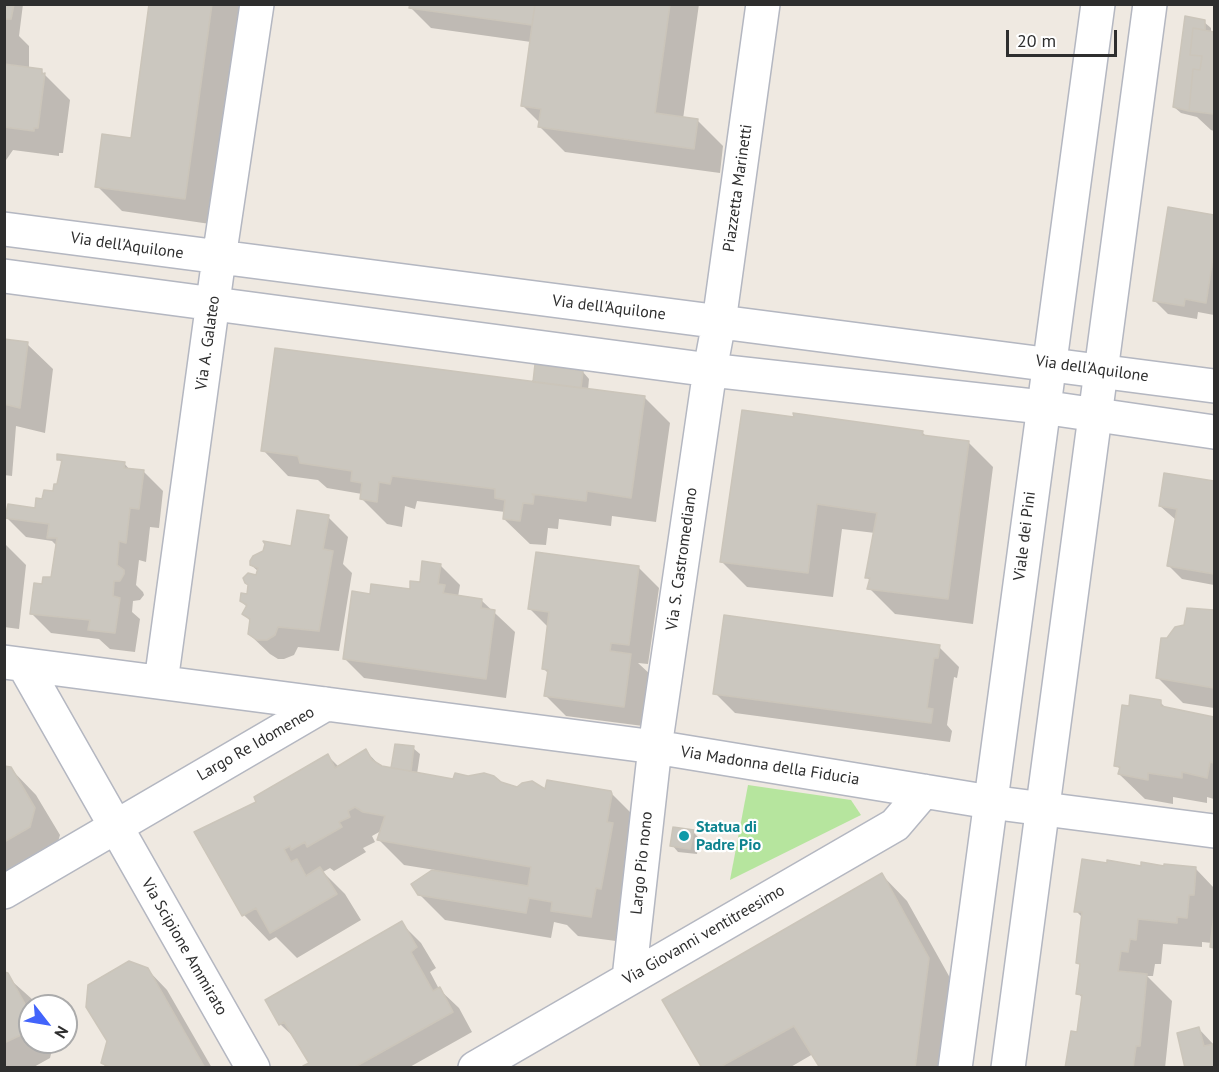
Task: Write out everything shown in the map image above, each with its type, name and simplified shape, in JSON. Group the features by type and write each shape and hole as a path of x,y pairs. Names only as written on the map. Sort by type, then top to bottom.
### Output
{"street":[{"name":"Via A. Galateo","path":"162,682 219,258 257,4"},
{"name":"Piazzetta Marinetti","path":"710,370 719,322 763,4"},
{"name":"Viale dei Pini","path":"955,1068 1042,407 1098,4"},
{"path":"1008,1068 1150,4"},
{"name":"Via dell'Aquilone","path":"4,229 1215,386"},
{"path":"4,276 710,370 1042,407 1215,432"},
{"name":"Via S. Castromediano","path":"655,747 710,370"},
{"name":"Largo Re Idomeneo","path":"14,663 326,704"},
{"name":"Largo Re Idomeneo","path":"14,663 116,826 326,704"},
{"name":"Via Madonna della Fiducia","path":"326,704 655,747 990,802 1215,831"},
{"name":"Largo Pio nono","path":"629,978 655,747"},
{"name":"Via Giovanni ventitreesimo","path":"475,1068 895,825 924,791"},
{"path":"4,892 116,826"},
{"name":"Via Scipione Ammirato","path":"116,826 253,1068"}],"green space":[{"path":"748,785 851,800 861,815 730,880"}],"building":[{"path":"4,4 14,4 11,19 4,19"},
{"path":"149,4 212,4 185,199 95,187 102,134 131,138"},
{"path":"410,4 535,4 532,25 409,8"},
{"path":"535,4 670,4 655,113 698,119 694,149 538,127 541,109 521,106"},
{"path":"1185,16 1205,20 1205,30 1193,28 1190,55 1202,56 1200,70 1193,69 1189,111 1173,107"},
{"path":"1193,28 1214,32 1214,114 1189,111 1193,69 1200,70 1202,56 1190,55"},
{"path":"4,64 42,69 42,74 45,73 38,128 34,128 34,131 4,127"},
{"path":"1168,207 1214,215 1214,251 1206,303 1185,299 1184,306 1153,301"},
{"path":"4,339 28,342 20,408 4,404"},
{"path":"275,348 645,396 631,498 587,491 586,501 532,494 533,504 523,503 520,521 503,519 505,500 495,498 495,489 392,476 390,484 379,482 377,502 360,499 362,483 351,481 352,471 300,463 298,456 261,451"},
{"path":"535,364 583,371 581,388 533,382"},
{"path":"742,410 794,417 793,413 923,431 922,435 969,441 948,599 867,589 870,578 865,578 877,513 817,504 808,573 720,562"},
{"path":"57,454 125,462 124,468 144,470 139,509 130,508 126,543 119,541 117,565 124,570 124,574 120,581 114,581 113,596 120,598 115,633 88,630 90,620 30,614 34,583 42,584 43,577 51,577 57,538 47,538 49,524 5,518 8,504 35,508 36,498 42,499 44,490 53,491 54,484 57,484 62,460 57,460"},
{"path":"1164,473 1214,481 1214,574 1167,566 1177,509 1159,506"},
{"path":"297,510 329,515 323,549 333,551 319,631 278,627 275,635 267,640 257,640 248,634 250,619 242,614 247,605 240,601 241,593 247,594 248,585 243,578 248,573 256,575 258,568 250,565 250,561 253,556 263,551 265,544 263,541 291,546"},
{"path":"536,552 639,566 629,645 611,643 610,651 631,654 624,707 544,696 548,670 542,669 549,612 528,609"},
{"path":"422,561 441,564 438,584 445,585 443,593 482,599 481,608 495,610 486,679 343,659 352,591 370,594 371,584 410,589 410,581 420,582"},
{"path":"1187,608 1214,610 1214,688 1156,678 1161,638 1167,638 1175,627 1184,625"},
{"path":"724,615 940,645 938,658 934,658 927,708 933,709 931,723 713,694"},
{"path":"1130,695 1161,700 1161,706 1214,717 1214,763 1210,762 1207,778 1182,772 1182,778 1148,773 1148,780 1118,774 1120,767 1114,766 1122,705 1129,706"},
{"path":"395,744 414,746 411,771 391,768"},
{"path":"366,749 372,760 382,766 453,779 455,773 468,776 484,773 517,787 522,783 532,781 545,789 547,780 611,791 607,822 613,823 601,889 596,888 591,917 551,911 552,902 529,898 526,913 418,895 411,884 432,870 528,886 531,867 377,840 385,816 363,812 355,807 348,811 350,817 339,822 342,827 307,847 305,842 291,850 290,846 284,849 291,862 297,859 306,876 320,867 337,894 270,933 256,908 242,916 194,832 256,802 254,797 328,754 335,768"},
{"path":"4,766 11,767 35,808 30,827 4,842"},
{"path":"673,827 694,830 690,849 670,846"},
{"path":"1082,859 1107,863 1107,860 1141,866 1141,862 1164,866 1164,864 1196,867 1194,895 1189,895 1187,918 1177,917 1177,923 1138,919 1136,940 1130,939 1128,952 1121,951 1118,971 1147,974 1140,1046 1136,1046 1133,1068 1065,1068 1071,1031 1077,1032 1082,995 1076,994 1080,964 1076,963 1082,912 1074,912"},
{"path":"882,873 929,958 915,1068 820,1068 794,1026 718,1068 702,1068 662,1000"},
{"path":"1214,914 1214,948 1210,947"},
{"path":"402,921 417,947 411,952 433,991 440,987 453,1012 353,1068 304,1068 303,1066 309,1063 284,1022 279,1025 265,1000"},
{"path":"129,961 148,968 205,1068 112,1068 101,1063 107,1041 86,1007 88,985"},
{"path":"4,972 8,973 20,994 18,1036 4,1043"},
{"path":"1199,1027 1204,1046 1214,1044 1214,1068 1185,1068 1177,1033"}],"place":[{"name":"Statua di Padre Pio","path":"684,836"}]}
